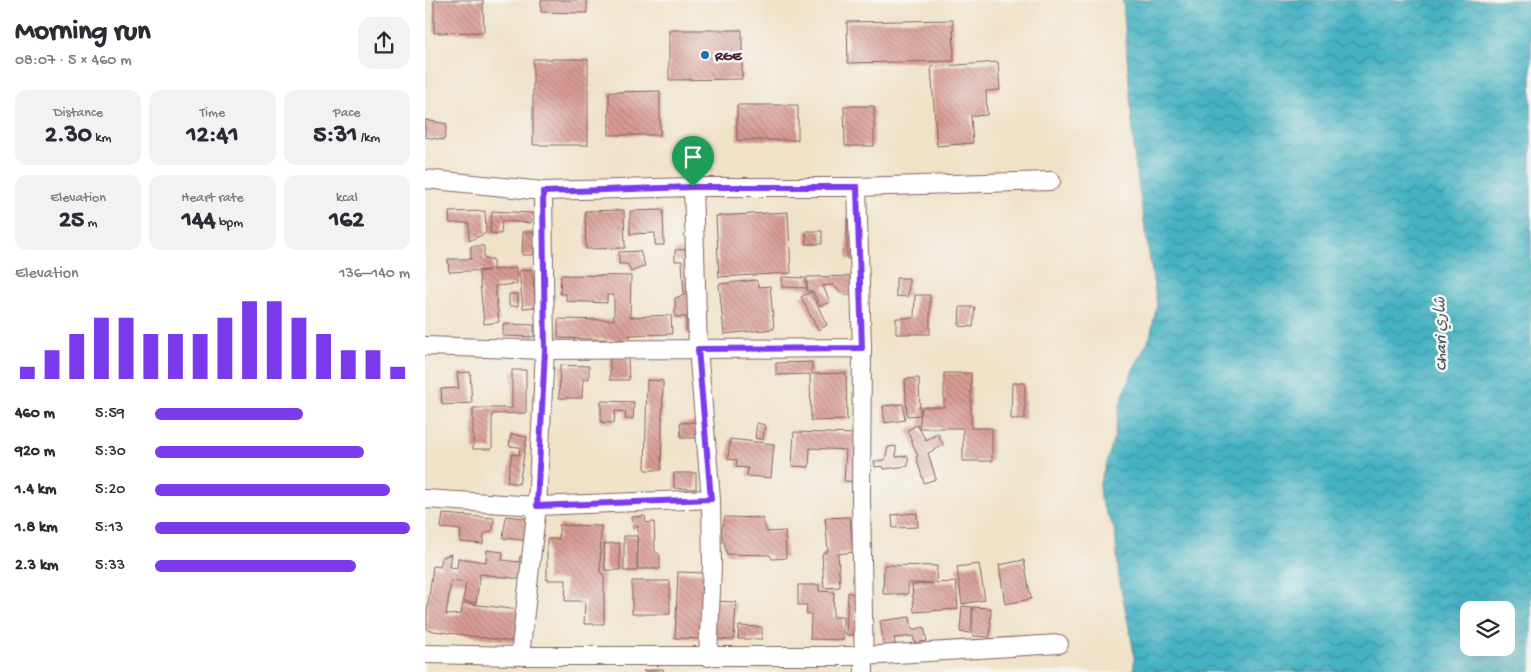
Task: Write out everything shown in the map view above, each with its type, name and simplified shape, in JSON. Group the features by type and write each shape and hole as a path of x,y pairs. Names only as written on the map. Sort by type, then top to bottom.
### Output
{"street":[{"path":"425,179 543,192 693,187 857,187 1051,181"},
{"path":"693,187 698,349 711,499 712,566 708,657"},
{"path":"857,187 862,348 863,664"},
{"path":"520,656 537,506 545,350 543,192"},
{"path":"425,346 545,350 862,348"},
{"path":"425,500 537,506 711,499"},
{"path":"425,654 708,657 863,664 1059,644"}],"water":[{"name":"Chari شاري","path":"1123,0 1531,0 1531,672 1134,672 1134,653 1119,578 1115,532 1100,499 1099,486 1114,438 1120,405 1131,374 1150,337 1157,305 1135,164"}],"building":[{"path":"434,0 483,0 484,32 434,33"},
{"path":"541,0 587,0 587,13 541,12"},
{"path":"953,20 954,61 848,63 847,22"},
{"name":"RGE","path":"669,30 742,30 742,79 669,80"},
{"path":"533,59 588,59 588,145 533,145"},
{"path":"998,62 1000,90 986,91 987,115 971,116 973,143 937,146 931,67"},
{"path":"660,91 660,135 609,135 609,92"},
{"path":"737,105 798,105 798,140 737,140"},
{"path":"844,106 874,106 874,146 845,146"},
{"path":"425,120 447,124 444,140 425,137"},
{"path":"624,210 625,248 586,249 585,211"},
{"path":"663,210 664,245 655,245 655,233 630,234 630,211"},
{"path":"485,211 486,233 469,241 469,223 450,223 449,212"},
{"path":"492,211 532,213 531,223 502,221 501,234 490,233"},
{"path":"788,212 791,273 719,277 716,216"},
{"path":"847,219 856,219 856,259 847,259"},
{"path":"806,231 822,231 822,244 806,244"},
{"path":"523,232 533,232 533,255 522,255"},
{"path":"471,246 484,246 484,259 493,259 493,270 516,268 517,284 495,286 499,322 484,324 479,272 489,270 449,272 448,259 471,259"},
{"path":"691,249 694,332 686,333 686,317 675,317 675,298 684,295 682,261 675,261 675,250"},
{"path":"640,251 645,266 631,272 628,264 619,264 619,252"},
{"path":"532,269 536,307 523,308 519,271"},
{"path":"561,275 631,276 630,317 671,315 672,334 630,335 629,340 558,338 558,319 614,320 614,295 607,295 607,303 566,301 566,294 560,294"},
{"path":"854,276 854,295 843,295 833,285 823,286 830,302 820,306 813,291 807,291 807,277"},
{"path":"782,277 805,278 807,288 782,287"},
{"path":"896,278 909,278 908,297 896,296"},
{"path":"756,280 759,287 770,286 774,329 724,334 719,284"},
{"path":"811,292 827,325 818,330 801,297"},
{"path":"509,294 518,294 518,306 509,306"},
{"path":"915,295 930,295 930,334 896,334 896,318 914,318"},
{"path":"960,307 975,307 973,327 959,326"},
{"path":"503,324 534,325 534,337 503,336"},
{"path":"628,358 629,380 610,380 610,359"},
{"path":"812,362 812,374 846,373 847,420 811,421 810,374 776,375 776,363"},
{"path":"560,365 589,366 589,379 583,379 582,398 559,398"},
{"path":"512,370 526,370 526,413 492,414 492,449 473,449 473,408 512,408"},
{"path":"470,372 472,403 442,405 441,389 459,388 457,373"},
{"path":"944,373 971,373 971,428 992,428 992,461 963,461 963,428 919,428 922,407 944,407"},
{"path":"919,378 920,415 907,416 905,379"},
{"path":"647,380 663,381 661,470 645,470"},
{"path":"1012,383 1025,383 1025,419 1011,419"},
{"path":"601,401 634,402 633,419 625,419 626,412 615,411 614,423 601,422"},
{"path":"903,404 905,420 885,423 883,406"},
{"path":"697,422 698,438 681,438 680,423"},
{"path":"757,423 765,425 763,440 755,438"},
{"path":"917,425 926,440 938,434 943,445 928,453 936,479 924,483 916,457 918,456 907,430"},
{"path":"794,432 859,434 857,482 844,481 846,450 810,448 809,467 792,466"},
{"path":"511,434 527,437 519,484 507,482 512,454 519,455 520,447 509,446"},
{"path":"730,439 774,444 771,478 747,476 748,468 736,467 737,460 728,459"},
{"path":"896,446 896,457 908,456 908,466 884,469 883,466 875,467 874,461 885,460 888,447"},
{"path":"674,473 696,473 696,489 674,488"},
{"path":"917,513 918,527 893,528 892,515"},
{"path":"443,514 494,518 493,530 484,534 483,544 460,542 461,530 441,528"},
{"path":"506,516 532,519 529,541 503,538"},
{"path":"645,516 646,523 654,522 655,551 660,555 660,569 638,569 638,526 633,529 632,517"},
{"path":"725,517 762,518 767,532 785,531 786,558 772,559 770,555 727,554 721,532"},
{"path":"850,517 853,552 838,554 840,587 824,588 822,554 828,551 825,518"},
{"path":"559,525 601,526 600,572 604,576 604,624 584,624 585,601 565,601 566,580 547,580 547,539 559,539"},
{"path":"624,536 637,536 637,571 624,571"},
{"path":"619,543 620,570 605,570 604,544"},
{"path":"487,550 503,552 502,560 519,562 520,556 523,557 520,579 480,574 476,603 463,601 466,583 451,581 446,615 461,614 463,603 527,611 522,643 427,630 427,613 433,566 440,567 442,557 451,554 449,567 457,568 458,558 486,562"},
{"path":"1024,560 1031,599 1005,604 999,565"},
{"path":"979,564 985,600 962,604 957,567"},
{"path":"884,565 937,566 936,583 956,582 958,609 914,612 912,585 933,583 908,583 908,594 883,594"},
{"path":"678,572 706,573 703,639 675,638"},
{"path":"632,581 670,581 670,614 632,614"},
{"path":"798,585 819,585 819,591 834,592 833,617 843,617 843,640 810,639 811,614 806,614 807,605 798,605"},
{"path":"848,592 856,595 855,635 846,635"},
{"path":"713,601 736,602 734,640 712,639"},
{"path":"962,606 972,607 971,633 960,632"},
{"path":"973,607 991,608 990,637 973,636"},
{"path":"910,617 912,630 924,627 927,641 915,643 913,636 894,638 896,647 884,648 880,621"},
{"path":"739,626 762,627 762,639 738,639"},
{"path":"663,669 664,672 643,671"}],"place":[{"name":"RGE","path":"705,55"}],"route":[{"path":"693,187 857,187 862,348 698,349 711,499 537,506 545,350 543,192 693,187"}]}
